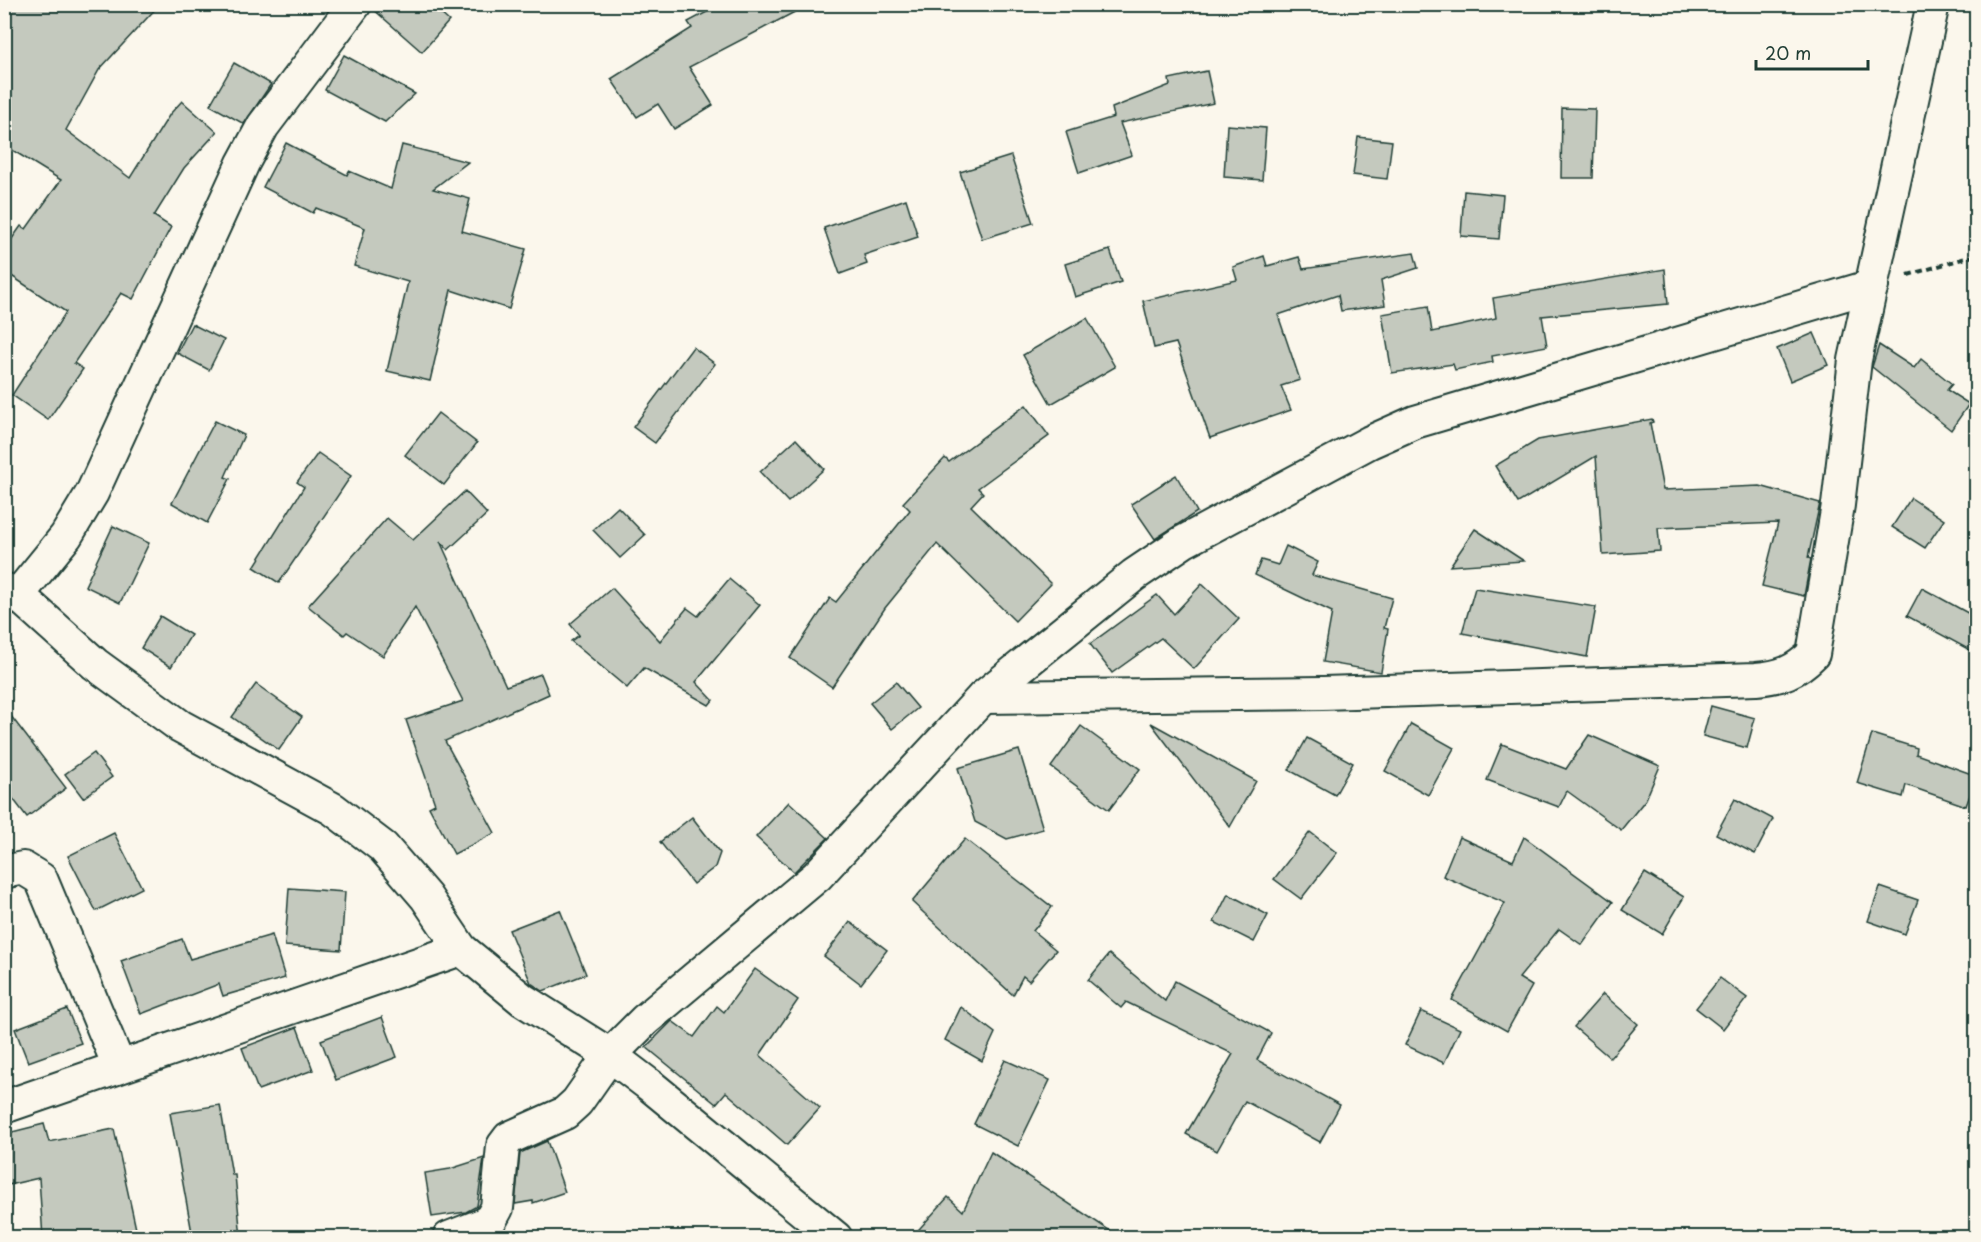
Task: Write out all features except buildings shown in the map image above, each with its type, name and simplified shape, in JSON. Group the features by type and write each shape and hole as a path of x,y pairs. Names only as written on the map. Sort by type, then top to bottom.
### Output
{"street":[{"path":"355,4 263,126 243,163 92,493 66,536 11,592 95,664 180,726 333,809 383,847 426,897 461,949 523,1000 610,1056 836,1238"},
{"path":"983,697 1323,693 1782,677 1799,668 1813,654 1838,505 1855,360 1933,4"},
{"path":"449,1238 482,1226 491,1219 497,1208 503,1146 509,1138 565,1113 577,1102 610,1056 652,1014 817,876 983,697 1134,575 1183,542 1370,442 1415,422 1463,405 1872,286"},
{"path":"4,872 23,868 41,879 119,1066"},
{"path":"4,1107 461,949"}],"path":[{"path":"1872,286 1977,255"}]}
